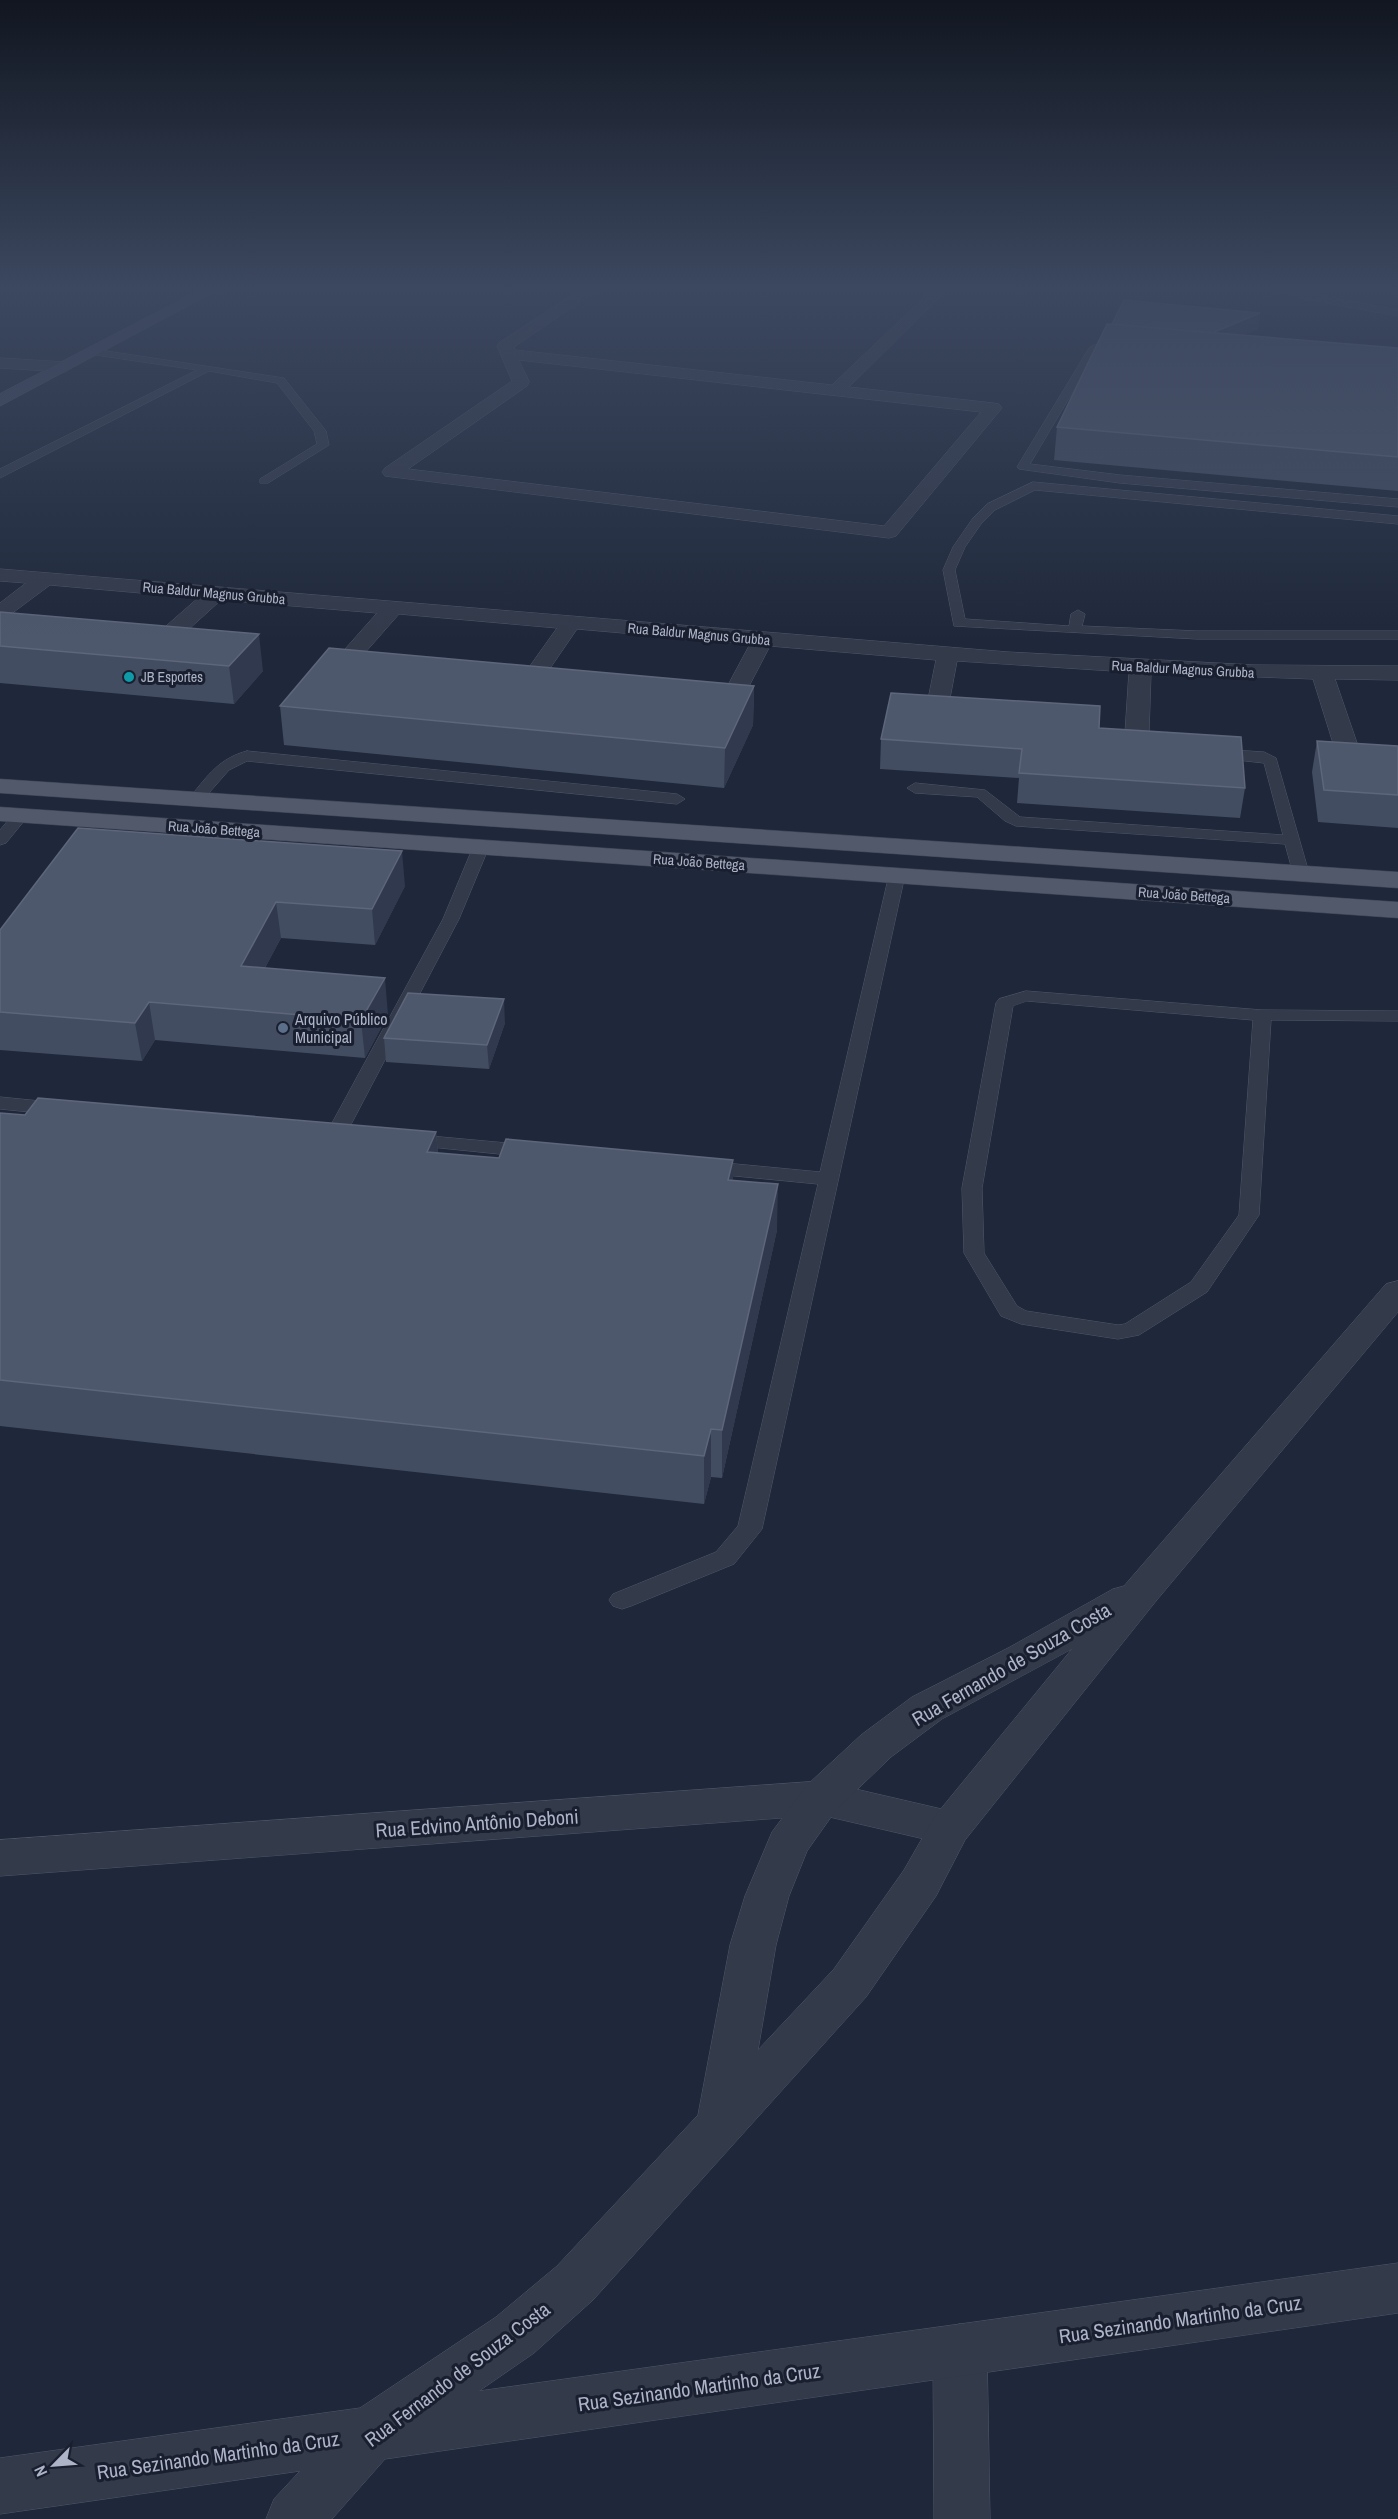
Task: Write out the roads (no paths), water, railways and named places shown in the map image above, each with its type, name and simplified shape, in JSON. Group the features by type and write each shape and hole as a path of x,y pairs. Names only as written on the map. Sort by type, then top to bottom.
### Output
{"main road":[{"name":"Rua João Bettega","path":"0,786 1398,880"},
{"path":"328,836 343,810"},
{"path":"396,841 409,814"},
{"name":"Rua João Bettega","path":"10,815 1398,909"}],"street":[{"path":"484,408 391,471 889,532 993,408 989,408"},
{"name":"Rua Baldur Magnus Grubba","path":"0,575 948,654 1140,667 1322,674 1398,673"},
{"path":"0,613 45,579"},
{"path":"149,653 216,593"},
{"path":"333,675 393,608"},
{"path":"521,694 571,623"},
{"path":"724,713 763,639"},
{"path":"936,714 948,654"},
{"path":"1137,732 1140,667"},
{"path":"1322,674 1345,742"},
{"name":"Rua Fernando de Souza Costa","path":"294,2519 371,2433 515,2335 566,2290 850,1983 920,1883 950,1828 1142,1590 1398,1291"},
{"name":"Rua Fernando de Souza Costa","path":"720,2126 753,1945 766,1896 789,1844 821,1798 876,1746 927,1708 1024,1658 1142,1590"},
{"name":"Rua Edvino Antônio Deboni","path":"0,1858 821,1798 950,1828"},
{"name":"Rua Sezinando Martinho da Cruz","path":"0,2486 1398,2288"},
{"path":"960,2350 962,2519"}],"lane":[{"path":"0,474 129,408"},
{"path":"264,481 323,445 320,430 302,408"},
{"path":"1058,408 1023,467 1398,503"},
{"path":"1398,520 1033,486 991,507 977,521 960,547 949,570 959,623 1197,635 1398,635"},
{"path":"1075,630 1078,614"},
{"path":"1196,753 1264,757 1271,761 1301,873"},
{"path":"196,799 225,764 234,758 248,756 677,799"},
{"path":"915,788 980,793 988,796 1007,817 1016,820 1292,840"},
{"path":"0,840 10,815"},
{"path":"336,1134 451,919 482,847"},
{"path":"622,1600 725,1558 750,1529 897,875"},
{"path":"1262,1015 1249,1215 1199,1287 1131,1329 1118,1332 1021,1317 1009,1311 974,1253 972,1188 1005,1003 1026,996 1262,1015 1398,1016"},
{"path":"0,1103 81,1111"},
{"path":"313,1132 360,1136"},
{"path":"383,1138 548,1153"},
{"path":"688,1166 829,1179"}],"place":[{"name":"JB Esportes","path":"129,677"},
{"name":"Arquivo Público Municipal","path":"283,1028"}]}
